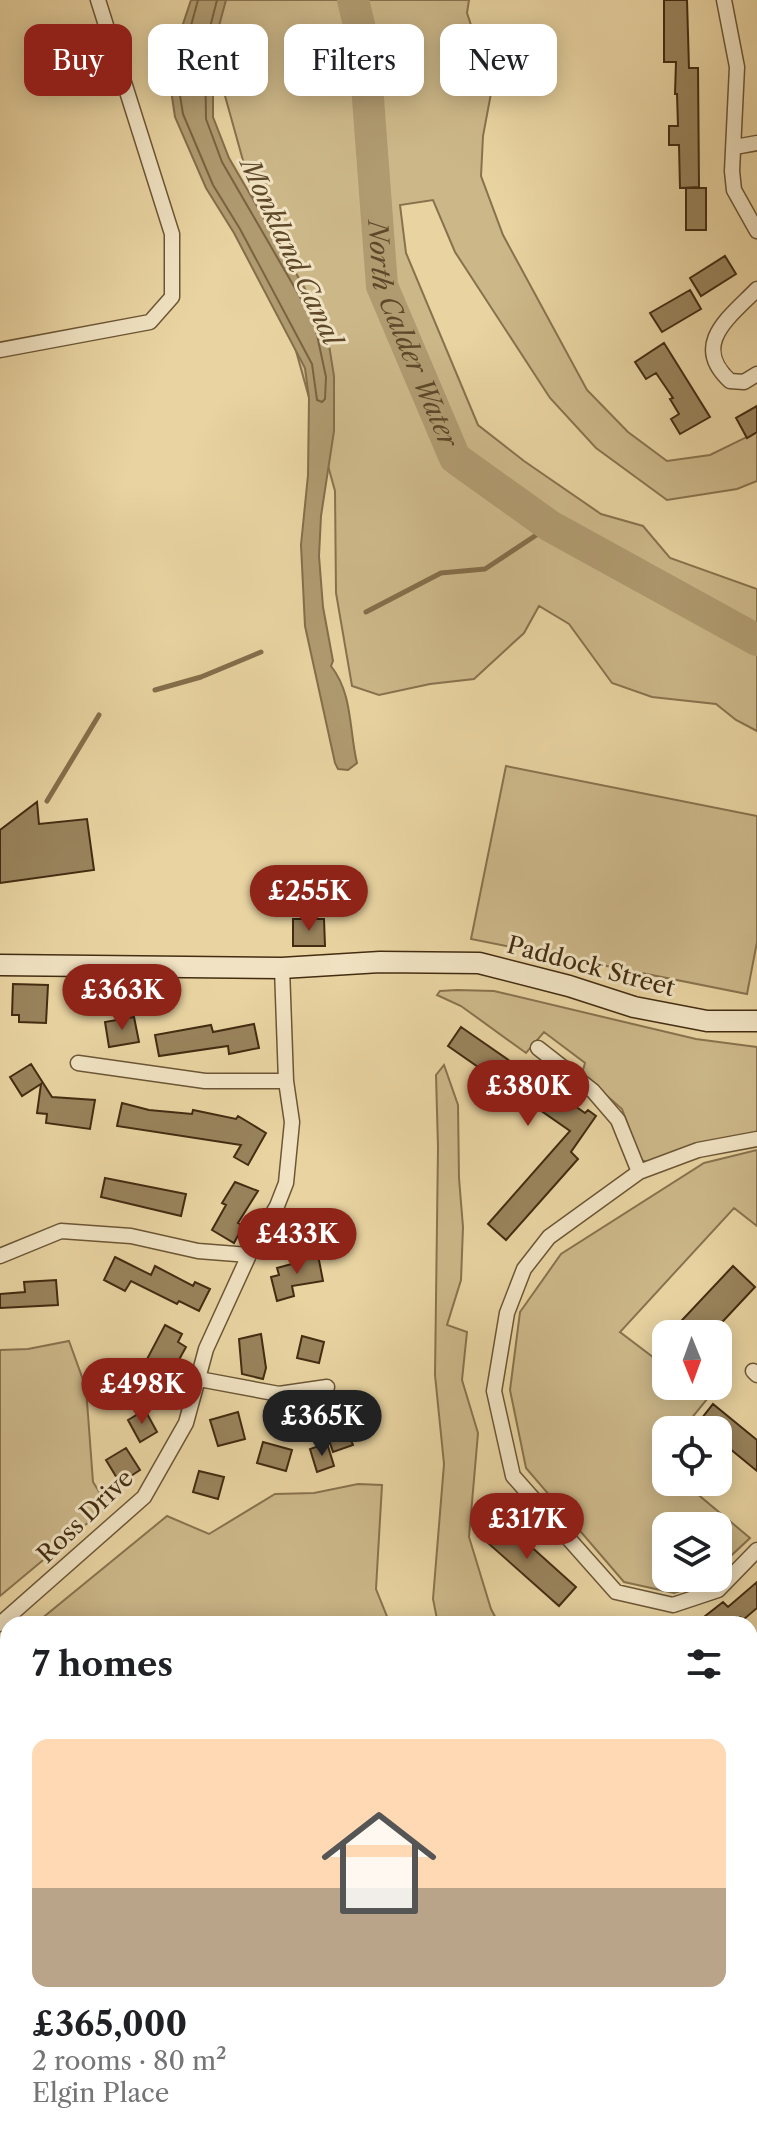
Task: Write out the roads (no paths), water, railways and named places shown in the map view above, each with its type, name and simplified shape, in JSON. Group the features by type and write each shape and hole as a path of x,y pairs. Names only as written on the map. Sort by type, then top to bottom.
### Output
{"street":[{"path":"0,350 150,322 172,297 172,234 98,0"},
{"path":"724,0 737,67 732,171 734,190 757,231"},
{"path":"735,147 757,143"},
{"path":"757,289 719,328 712,351 714,362 730,381 744,382 757,374"},
{"name":"Paddock Street","path":"0,965 282,968 380,962 479,963 569,986 634,1007 707,1021 757,1021"},
{"name":"Ross Drive","path":"9,1616 144,1497 186,1423 206,1349 286,1183 292,1122 286,1081 282,968"},
{"path":"538,1048 593,1091 618,1120 639,1172"},
{"path":"78,1063 205,1081 286,1081"},
{"path":"757,1139 698,1150 639,1172 549,1237 524,1269 507,1313 494,1391 513,1476 616,1592 673,1605 718,1590 757,1550"},
{"path":"0,1256 61,1231 131,1236 198,1251 249,1255"},
{"path":"199,1379 279,1394 327,1387"}],"water":[{"path":"191,0 226,0 220,24 183,24"},
{"path":"172,96 213,96 213,117 229,158 322,318 328,339 334,376 334,431 321,516 319,556 323,607 333,661 331,666 347,700 357,763 348,770 338,769 335,763 305,626 301,545 308,475 309,398 305,368 234,233 206,188 175,117"}],"waterway":[{"name":"North Calder Water","path":"353,0 364,45 382,286 455,458 550,526 757,640"},
{"path":"366,612 441,573 485,569 550,526"},
{"path":"155,690 201,677 261,652"},
{"path":"47,801 99,715"}],"water label":[{"name":"Monkland Canal","path":"291,252"}]}
